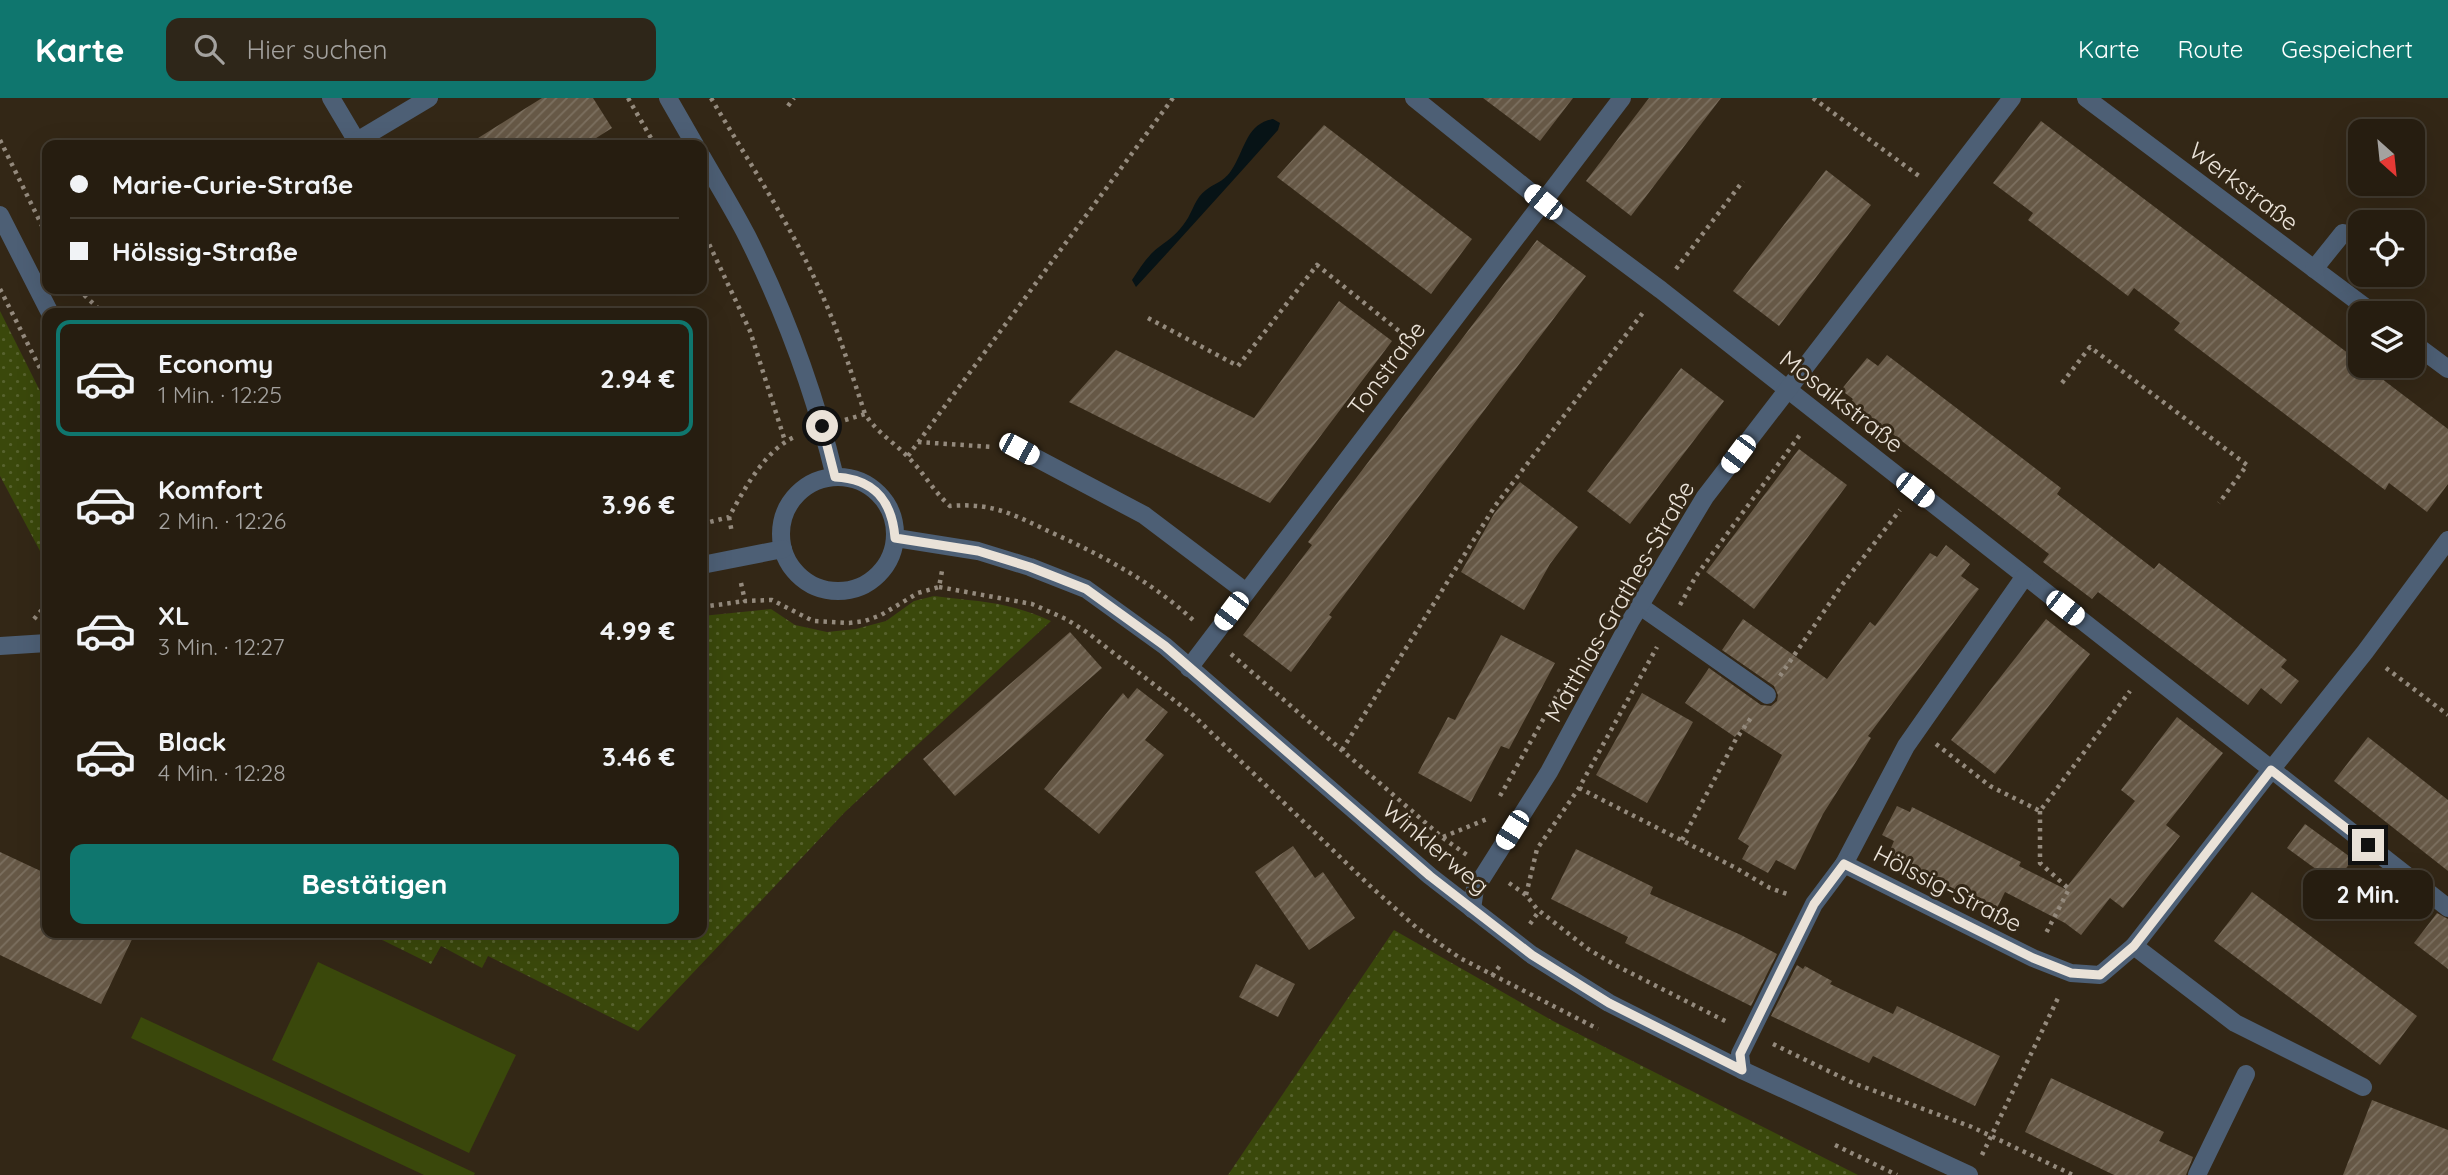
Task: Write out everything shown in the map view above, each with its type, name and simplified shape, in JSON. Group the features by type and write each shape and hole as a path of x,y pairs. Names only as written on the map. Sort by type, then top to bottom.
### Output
{"street":[{"path":"331,98 356,140"},
{"path":"363,140 429,98"},
{"path":"668,98 692,140"},
{"name":"Mosaikstraße","path":"1414,98 1543,202 1661,290 2271,770"},
{"name":"Tonstraße","path":"1189,668 1622,98"},
{"name":"Matthias-Grathes-Straße","path":"1472,909 1475,888 1549,772 1640,606 1705,497 2012,98"},
{"name":"Werkstraße","path":"2086,98 2358,301"},
{"path":"707,166 747,235 786,324 822,426 835,477"},
{"path":"0,215 47,308"},
{"path":"2314,269 2343,233"},
{"path":"2425,352 2448,369"},
{"path":"1019,449 1144,515 1246,592"},
{"path":"835,477 851,478 877,492 885,501 894,519 895,538 892,556 882,572 872,581 845,591 824,590 804,581 791,567 783,550 781,528 787,508 797,495 814,482 835,477"},
{"name":"Winklerweg","path":"895,538 978,551 1030,567 1086,589 1165,646 1430,876 1532,955 1609,1003 1742,1070 1969,1175"},
{"name":"Hölssig-Straße","path":"2025,576 1906,746 1844,864 2033,958 2071,973 2100,975 2134,946 2365,653 2448,540"},
{"path":"707,564 783,550"},
{"path":"1640,606 1767,695"},
{"path":"0,646 42,643"},
{"path":"2271,770 2448,908"},
{"path":"1742,1070 1740,1054 1814,904 1844,864"},
{"path":"2134,946 2235,1023 2363,1087"},
{"path":"2197,1175 2246,1074"}],"path":[{"path":"628,98 652,140"},
{"path":"711,98 800,248 832,318 866,414"},
{"path":"788,106 794,98"},
{"path":"1173,98 908,456 940,498 950,506 971,504 1015,514 1099,554 1156,589 1443,838 1526,895 1537,909 1588,949 1750,1034 1853,1083 1936,1112 2073,1175"},
{"path":"1813,98 1940,191"},
{"path":"0,139 42,226"},
{"path":"1342,750 1495,506 1743,180"},
{"path":"707,240 750,331 785,440"},
{"path":"1148,318 1238,366 1317,265 1428,354"},
{"path":"0,289 42,372"},
{"path":"83,294 98,308"},
{"path":"2062,383 2090,347 2247,465 2219,503"},
{"path":"1526,895 1536,849 1579,788 1696,576 1816,412"},
{"path":"918,442 1019,449"},
{"path":"1682,841 1736,739 1843,586 1915,490"},
{"path":"707,606 772,600 813,621 865,621 918,593 939,587 947,546 950,506"},
{"path":"729,516 744,601"},
{"path":"2365,653 2448,715"},
{"path":"2033,958 2069,889 2040,863 2040,811 2146,671"},
{"path":"1917,729 1990,786 2040,811"},
{"path":"1579,788 1770,888 1814,904"},
{"path":"1990,1135 2071,973"}],"green space":[{"path":"0,311 42,395 42,555 0,476"},
{"path":"934,596 980,601 1007,606 1051,621 845,812 638,1031 488,956 482,968 441,946 431,964 378,938 707,938 707,615 771,609 795,625 827,632 856,629 886,621 914,601"},
{"path":"1394,930 1553,1021 1858,1175 1228,1175"},
{"path":"318,962 516,1055 469,1153 272,1060"},
{"path":"141,1017 475,1173 424,1175 131,1038"}],"shaded area":[{"path":"1273,119 1280,123 1278,130 1136,287 1132,280 1147,258 1180,229 1202,193 1228,175 1258,125"}],"building":[{"path":"542,98 593,98 612,128 593,140 475,140"},
{"path":"1483,98 1573,98 1540,141"},
{"path":"1649,98 1721,98 1631,216 1586,181"},
{"path":"2041,121 2348,353 2348,378 2381,378 2448,429 2448,484 2427,512 2389,483 2385,490 2174,330 2180,323 2134,288 2128,296 2028,220 2033,213 1993,183"},
{"path":"1324,125 1472,239 1431,294 1277,177"},
{"path":"1826,170 1871,205 1779,326 1733,291"},
{"path":"1537,240 1586,276 1329,615 1332,617 1291,672 1243,635 1312,545 1308,542 1328,515"},
{"path":"1339,301 1392,341 1270,503 1069,402 1116,350 1254,418"},
{"path":"1887,355 2061,488 2057,494 2154,569 2159,563 2287,660 2281,667 2299,681 2281,704 2261,688 2248,705 2098,592 2092,599 2043,562 2049,554 1851,402 1853,399 1841,390 1867,358 1878,366"},
{"path":"1681,368 1724,401 1630,524 1587,491"},
{"path":"1799,449 1847,485 1754,609 1706,572"},
{"path":"1520,482 1578,527 1550,564 1524,610 1461,572 1494,514"},
{"path":"1946,545 1970,564 1961,576 1979,589 1868,736 1871,738 1823,814 1795,870 1776,860 1768,873 1742,859 1749,846 1738,839 1782,755 1741,729 1735,737 1685,703 1709,668 1761,705 1771,706 1777,701 1778,695 1774,686 1722,650 1743,619 1827,679 1870,622 1875,626 1930,553 1937,557"},
{"path":"2046,619 2090,654 1995,774 1951,740"},
{"path":"1070,632 1102,668 955,796 923,759"},
{"path":"1501,635 1555,663 1509,749 1501,746 1471,802 1418,773 1448,717 1455,720"},
{"path":"1137,688 1168,712 1145,740 1164,755 1099,834 1044,789 1123,693 1128,699"},
{"path":"1642,693 1693,722 1647,803 1596,775"},
{"path":"2177,717 2223,753 2166,825 2180,836 2123,908 2110,898 2081,935 2065,923 2005,892 1995,912 1887,857 1894,841 1882,835 1897,806 1910,812 1912,807 2021,862 2019,866 2065,889 2135,801 2121,790"},
{"path":"2368,737 2448,800 2448,871 2334,781"},
{"path":"2305,824 2353,859 2335,883 2287,848"},
{"path":"1293,846 1315,878 1323,872 1355,918 1309,950 1255,872"},
{"path":"1576,849 1653,887 1650,894 1777,954 1751,1006 1625,943 1628,937 1551,899"},
{"path":"0,852 42,872 42,938 133,938 101,1004 0,955"},
{"path":"2252,892 2417,1016 2380,1065 2214,941"},
{"path":"2437,913 2448,919 2448,969 2414,943"},
{"path":"1256,964 1295,984 1278,1017 1239,997"},
{"path":"1797,965 1803,969 1805,966 1832,981 1830,984 1893,1014 1897,1006 2000,1056 1975,1106 1873,1056 1869,1063 1771,1016"},
{"path":"2051,1078 2164,1132 2159,1141 2193,1157 2186,1175 2114,1175 2025,1132"},
{"path":"2372,1100 2448,1130 2448,1175 2343,1175"}],"route":[{"path":"822,426 835,477 851,478 877,492 894,519 895,538 978,551 1030,567 1086,589 1165,646 1430,876 1532,955 1609,1003 1742,1070 1740,1054 1814,904 1844,864 2033,958 2071,973 2100,975 2134,946 2271,770 2368,845"}]}
